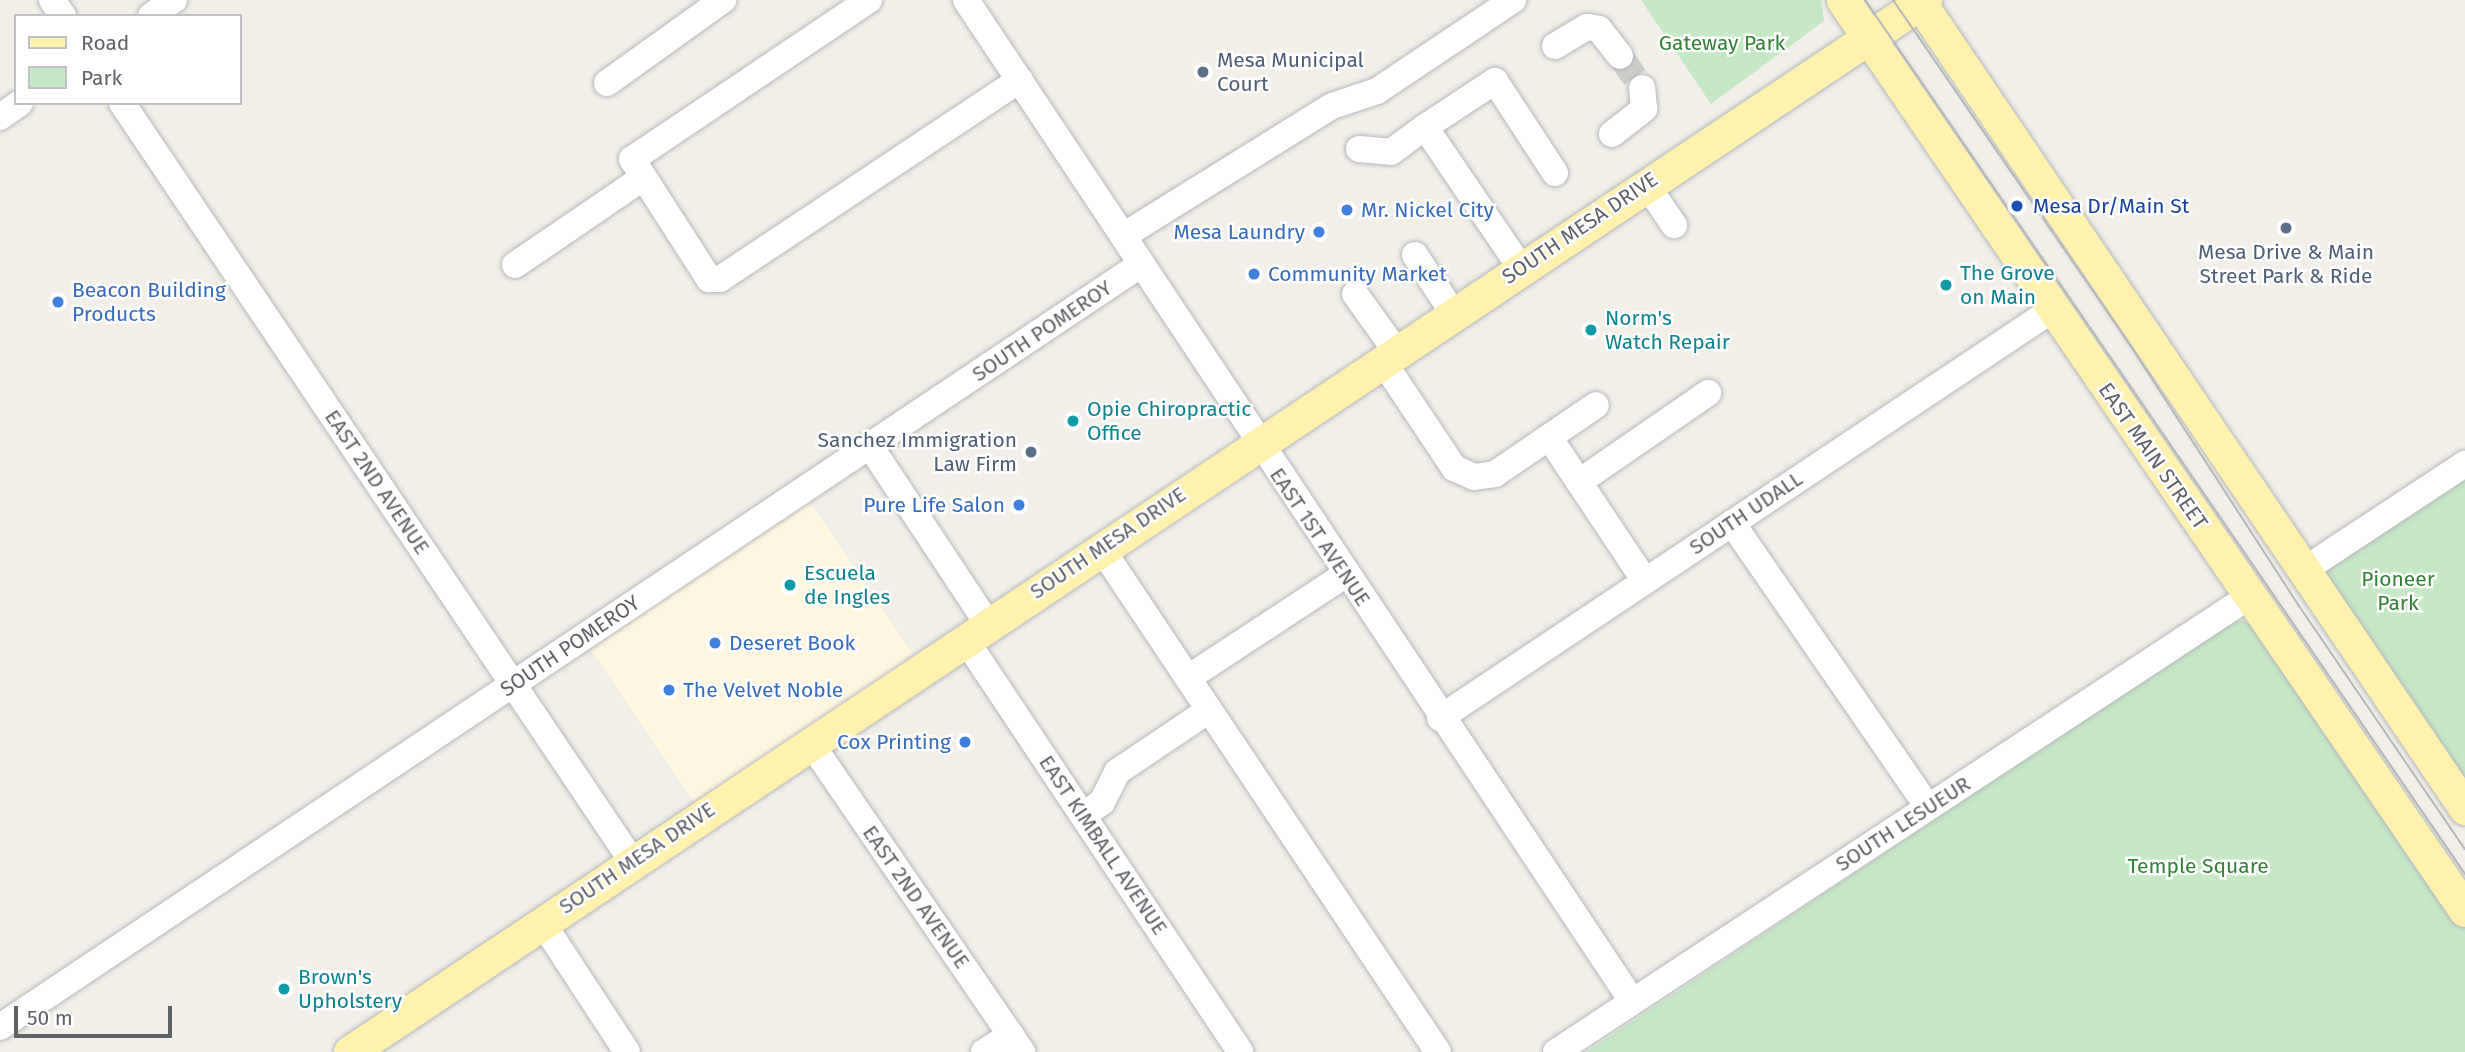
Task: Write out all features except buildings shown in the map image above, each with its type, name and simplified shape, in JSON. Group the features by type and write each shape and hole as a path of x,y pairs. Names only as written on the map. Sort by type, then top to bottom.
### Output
{"main road":[{"name":"EAST MAIN STREET","path":"1843,0 2052,310 2465,910"},
{"name":"SOUTH MESA DRIVE","path":"350,1052 1921,1"},
{"path":"1921,1 2465,808"}],"street":[{"path":"154,14 174,0"},
{"path":"607,83 723,0"},
{"path":"869,0 632,159 641,179 709,279 720,279 1020,80"},
{"name":"EAST 1ST AVENUE","path":"966,0 1440,718 1632,1001"},
{"path":"1123,236 1332,106 1377,91 1513,0"},
{"path":"1555,46 1587,27 1599,29 1620,56"},
{"path":"1359,149 1391,152 1495,81 1555,173"},
{"path":"1612,134 1644,109 1642,89"},
{"path":"0,117 17,105"},
{"name":"EAST 2ND AVENUE","path":"123,105 632,861"},
{"path":"1425,127 1521,268"},
{"path":"515,265 641,179"},
{"path":"1646,184 1674,225"},
{"path":"1415,255 1453,313"},
{"name":"SOUTH POMEROY","path":"0,1027 1140,265"},
{"path":"1355,294 1454,468 1474,477 1495,474 1596,405"},
{"name":"SOUTH UDALL","path":"1440,718 2052,310"},
{"path":"1579,482 1708,393"},
{"path":"1549,437 1644,581"},
{"name":"EAST KIMBALL AVENUE","path":"870,446 1083,815 1240,1052"},
{"path":"2304,570 2465,464"},
{"path":"1732,523 1928,807"},
{"path":"1101,548 1438,1052"},
{"path":"1188,678 1345,575"},
{"name":"SOUTH LESUEUR","path":"1556,1052 2250,596"},
{"path":"1083,815 1102,802 1117,772 1209,710"},
{"name":"EAST 2ND AVENUE","path":"810,743 1017,1043"},
{"path":"542,922 627,1052"},
{"path":"984,1052 1017,1043"}],"shaded area":[{"path":"803,491 922,668 702,814 583,638"}],"green space":[{"name":"Gateway Park","path":"1641,0 1821,0 1824,21 1711,104"},
{"name":"Pioneer Park","path":"2465,464 2465,808 2304,571"},
{"name":"Temple Square","path":"2233,621 2246,621 2269,640 2465,927 2465,1052 1586,1052"}],"tunnel":[{"path":"1620,56 1642,88"}],"tram line":[{"path":"1865,0 2465,874"},
{"path":"1893,0 2134,351 2299,606 2465,849"}],"place":[{"name":"Mesa Municipal Court","path":"1203,72"},
{"name":"Mesa Dr/Main St","path":"2017,206"},
{"name":"Mr. Nickel City","path":"1347,210"},
{"name":"Mesa Drive & Main Street Park & Ride","path":"2286,228"},
{"name":"Mesa Laundry","path":"1319,232"},
{"name":"Community Market","path":"1254,274"},
{"name":"The Grove on Main","path":"1946,285"},
{"name":"Beacon Building Products","path":"58,302"},
{"name":"Norm's Watch Repair","path":"1591,330"},
{"name":"Opie Chiropractic Office","path":"1073,421"},
{"name":"Sanchez Immigration Law Firm","path":"1031,452"},
{"name":"Pure Life Salon","path":"1019,505"},
{"name":"Escuela de Ingles","path":"790,585"},
{"name":"Deseret Book","path":"715,643"},
{"name":"The Velvet Noble","path":"669,690"},
{"name":"Cox Printing","path":"965,742"},
{"name":"Brown's Upholstery","path":"284,989"}]}
